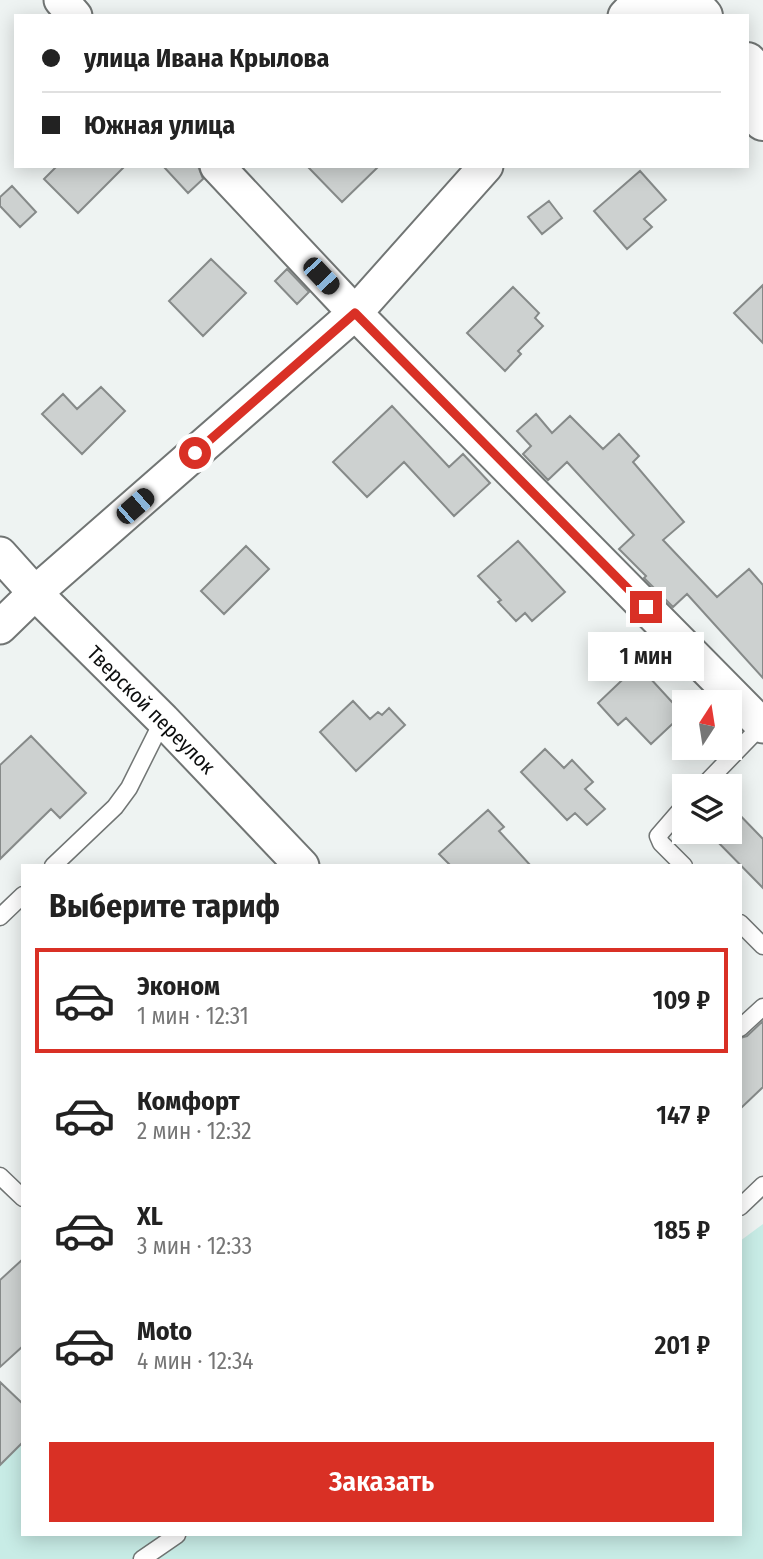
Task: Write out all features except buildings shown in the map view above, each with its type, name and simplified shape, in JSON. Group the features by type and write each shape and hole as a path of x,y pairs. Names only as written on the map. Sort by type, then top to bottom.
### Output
{"main road":[{"path":"648,0 661,14"},
{"path":"688,0 701,14"},
{"path":"749,64 763,79"},
{"path":"749,106 763,121"}],"street":[{"path":"61,0 73,14"},
{"path":"627,14 640,0"},
{"path":"219,168 355,313 763,725"},
{"path":"0,627 14,577 355,313 484,168"},
{"name":"Тверской переулок","path":"14,577 163,720 300,864"}],"lane":[{"path":"55,864 115,807 129,788 163,720"},
{"path":"716,774 763,725"},
{"path":"672,820 658,836 661,844 682,864"},
{"path":"0,917 21,897"},
{"path":"742,925 763,946"},
{"path":"742,1026 763,1007"},
{"path":"0,1176 21,1196"},
{"path":"742,1205 763,1185"},
{"path":"142,1559 176,1536"}],"green space":[{"path":"763,1224 763,1559 0,1559 0,1429 21,1417 21,1536 742,1536 742,1240"}],"route":[{"path":"195,453 355,313 646,607"}]}
